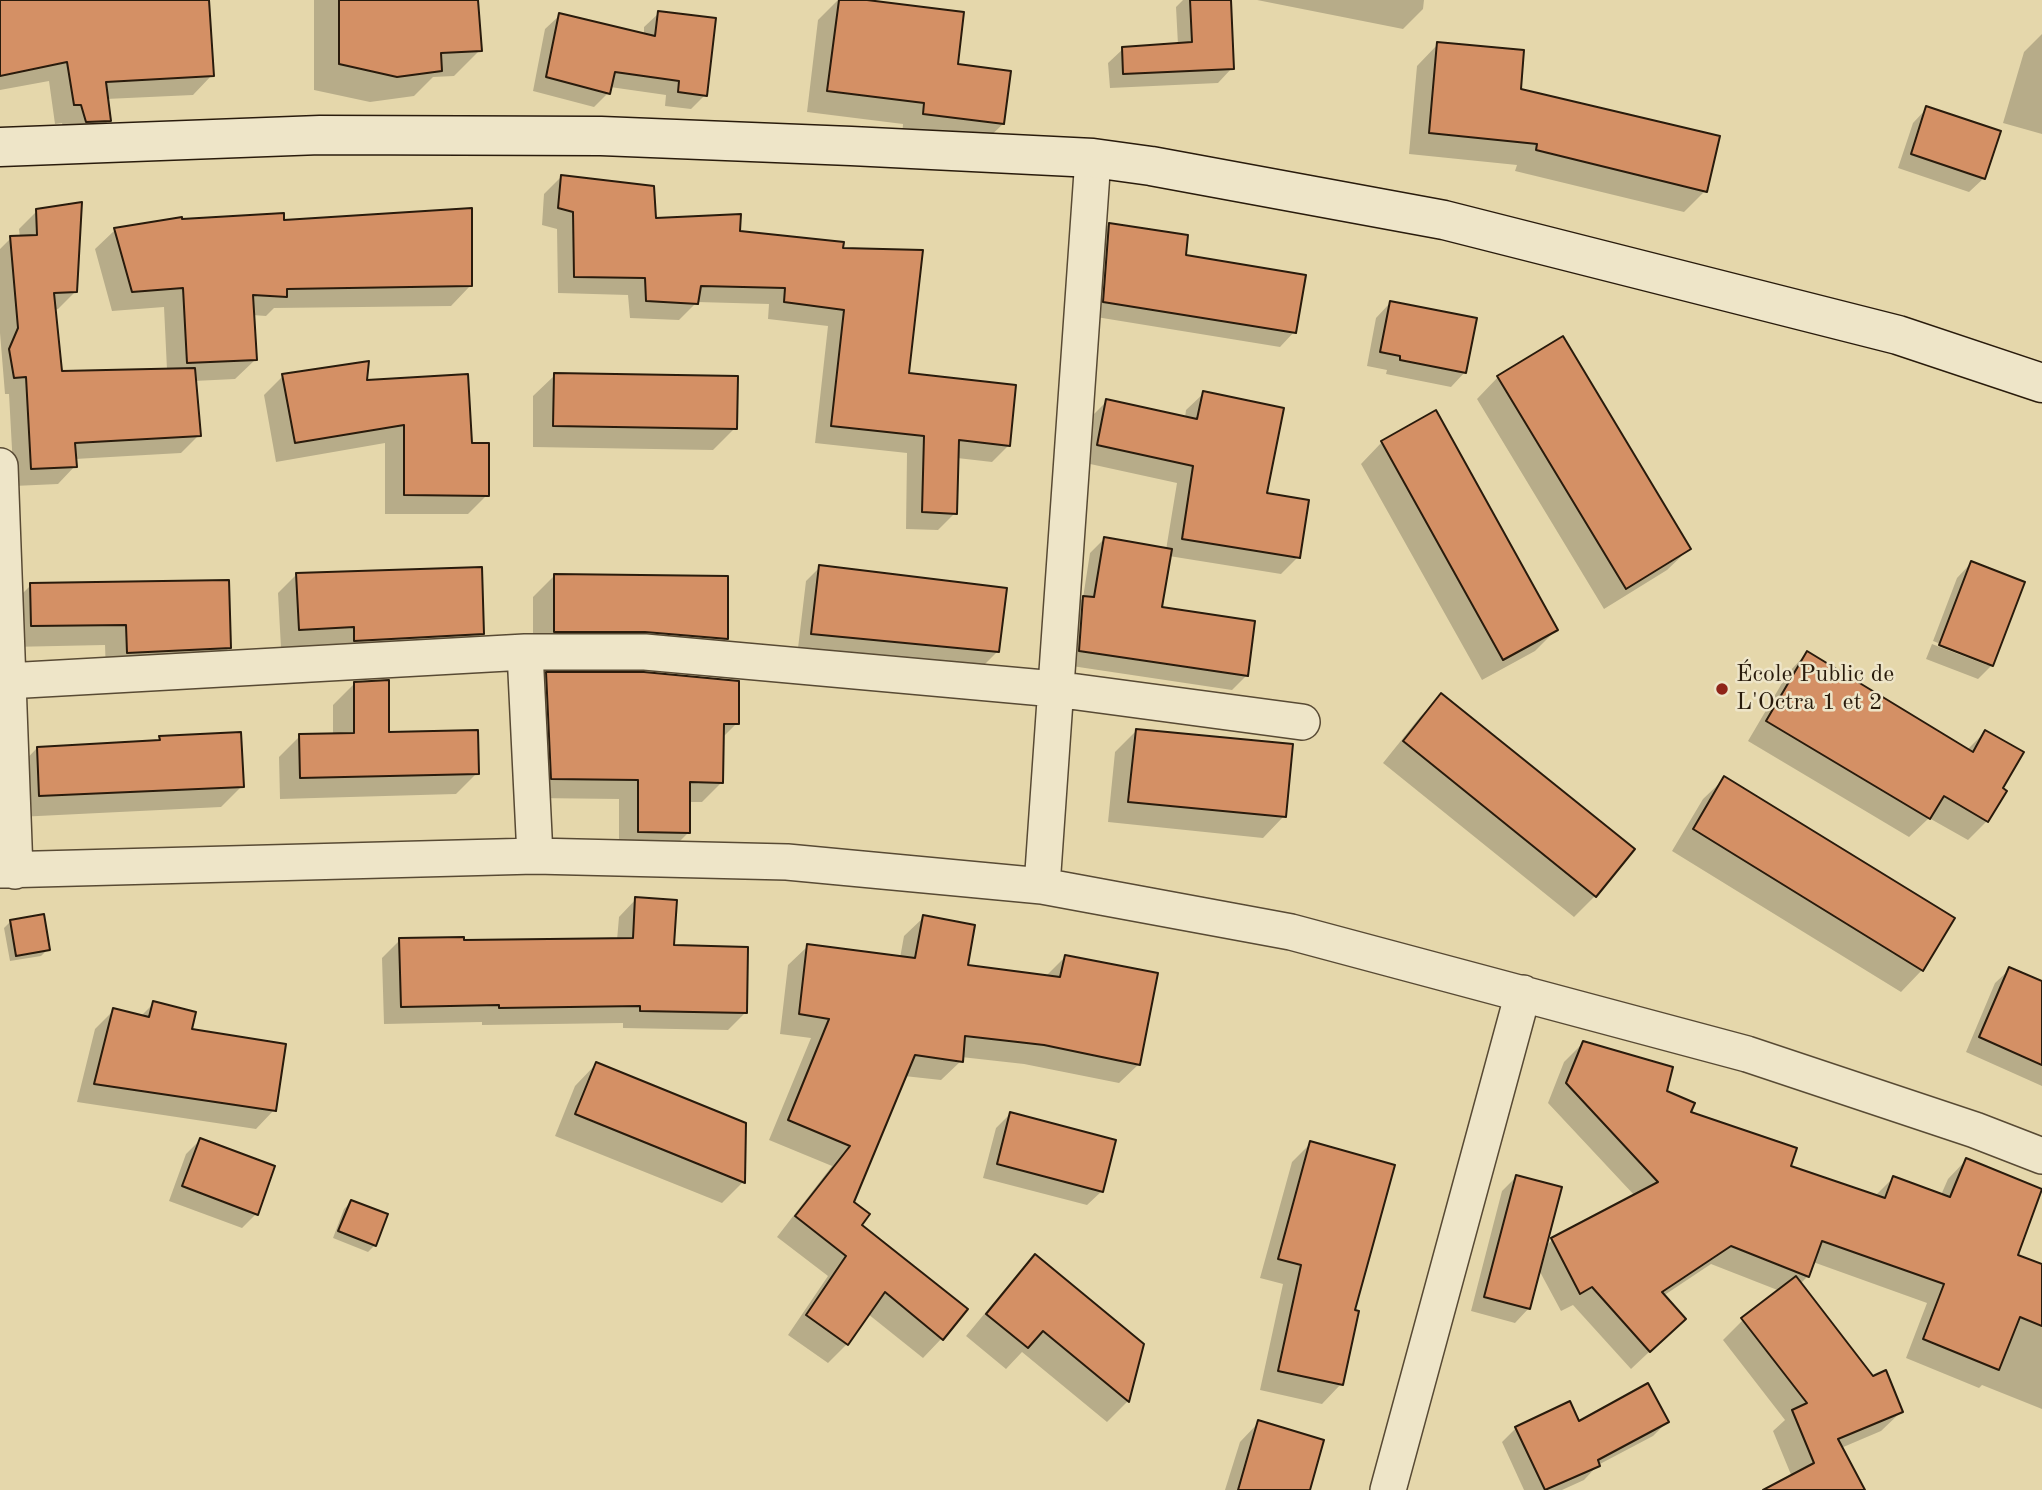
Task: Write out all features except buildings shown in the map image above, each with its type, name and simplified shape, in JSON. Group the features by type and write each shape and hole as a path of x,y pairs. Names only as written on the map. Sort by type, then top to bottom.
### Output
{"street":[{"path":"0,147 320,135 587,136 1093,158 1151,166 1444,220 1898,335 2042,383"},
{"path":"1042,886 1093,158"},
{"path":"0,466 7,681 8,870 535,856 787,862 1042,886 1291,932 1523,993 1746,1054 1975,1130 2042,1156"},
{"path":"525,652 535,856"},
{"path":"7,681 525,652 645,652 1055,689 1302,722"},
{"path":"1388,1490 1523,993"}],"place":[{"name":"École Public de L'Octra 1 et 2","path":"1722,689"}]}
